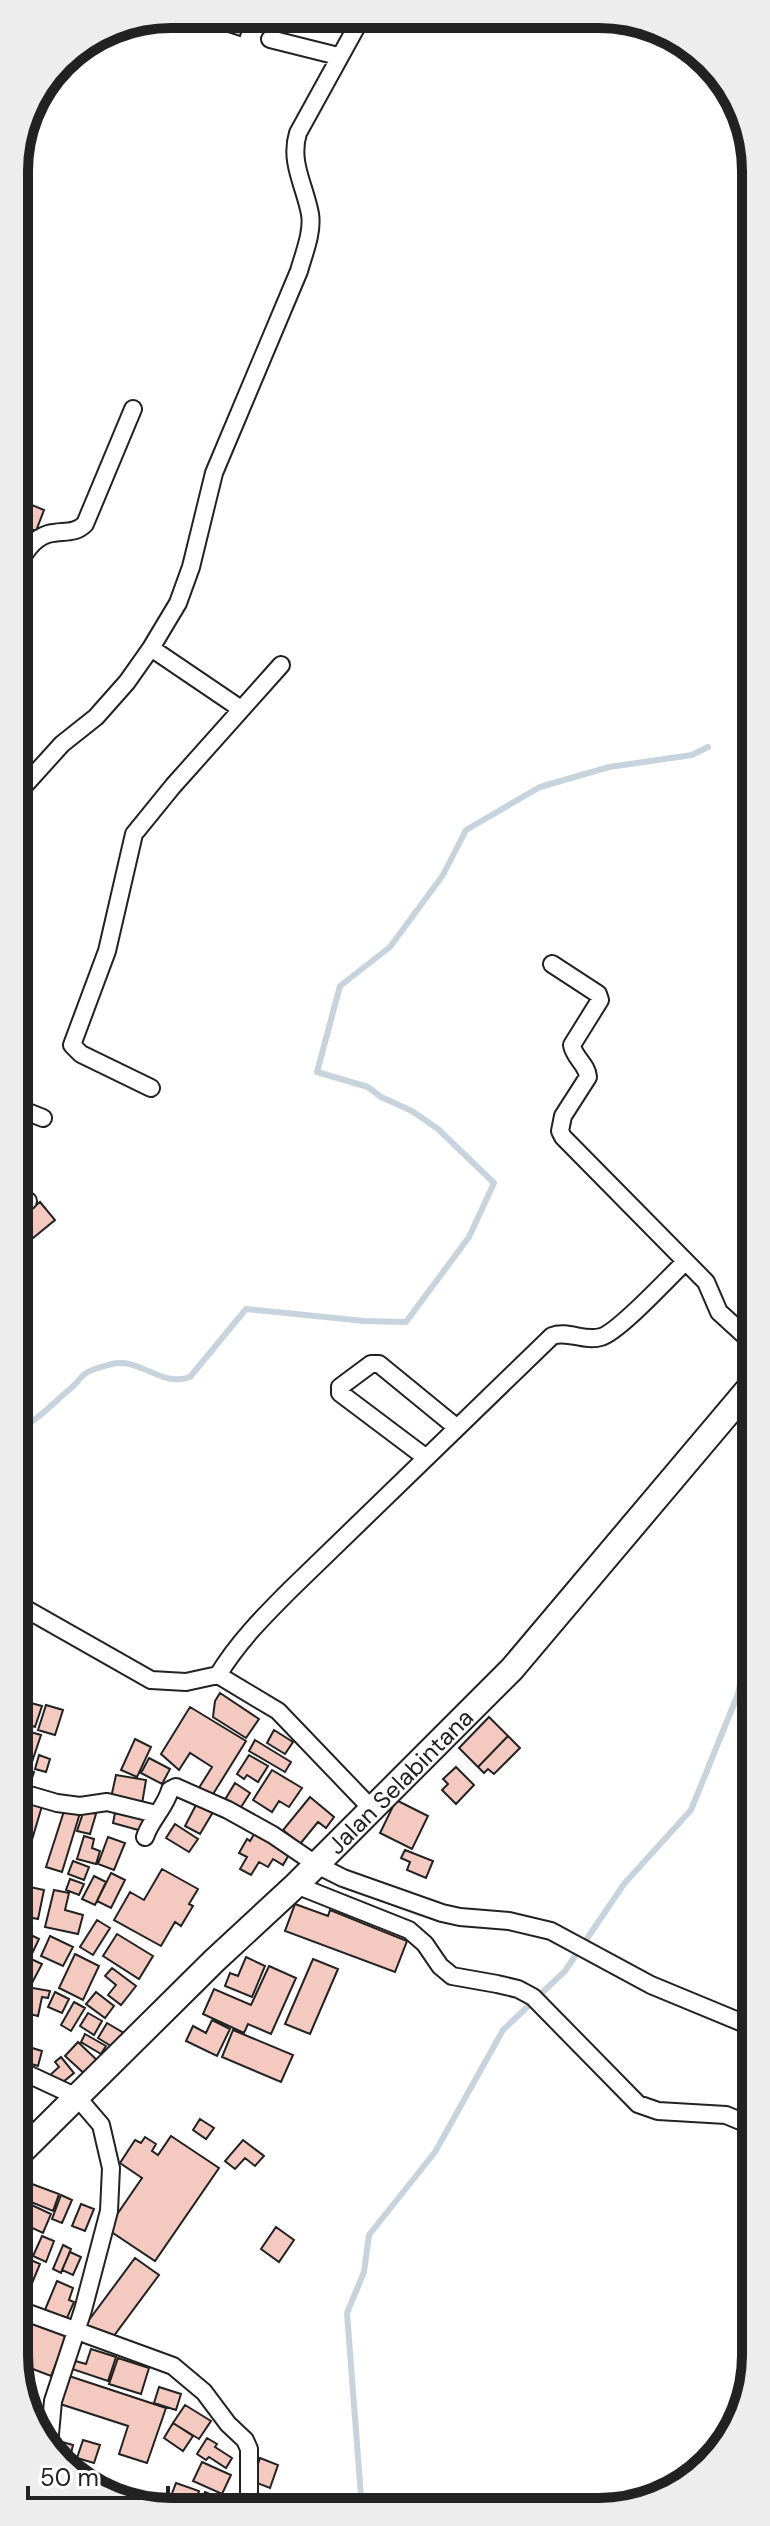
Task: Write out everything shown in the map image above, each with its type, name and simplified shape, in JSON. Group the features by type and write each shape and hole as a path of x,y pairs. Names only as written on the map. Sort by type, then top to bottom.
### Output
{"street":[{"path":"28,782 62,744 96,717 127,682 178,603 191,567 214,473 299,271 309,236 310,216 294,145 355,28"},
{"path":"270,39 338,56"},
{"path":"28,552 37,540 49,534 77,531 85,524 133,409"},
{"path":"151,648 241,709"},
{"path":"151,1088 75,1051 72,1042 107,951 134,834 281,665"},
{"path":"552,964 598,994 600,1000 572,1045 574,1054 588,1071 588,1077 563,1116 560,1131 568,1144 706,1282 719,1312 742,1333"},
{"path":"28,1112 43,1118"},
{"path":"218,1675 230,1654 254,1626 552,1336 558,1333 582,1338 605,1337 685,1262"},
{"path":"425,1457 340,1393 340,1387 371,1364 379,1364 456,1427"},
{"name":"Jalan Selabintana","path":"28,2145 215,1960 317,1865 512,1669 742,1396"},
{"path":"28,1610 151,1680 186,1682 218,1675 278,1711 371,1808"},
{"path":"145,1837 170,1790 176,1787 273,1835 317,1865 343,1878 442,1913 509,1921 551,1931 651,1985 742,2023"},
{"path":"28,1795 80,1806 107,1802 156,1814"},
{"path":"296,1885 409,1930 452,1976 518,1989 533,1997 638,2104 658,2111 726,2115 742,2122"},
{"path":"28,2074 77,2097 94,2115 105,2137 111,2187 109,2211 83,2310 53,2401 50,2431"},
{"path":"28,2313 155,2357 181,2371 204,2392 249,2449 249,2498"}],"building":[{"path":"219,28 243,28 240,36"},
{"path":"28,503 44,510 36,531 28,528"},
{"path":"40,1202 55,1220 28,1242 28,1212"},
{"path":"220,1693 259,1719 246,1738 213,1717 215,1701"},
{"path":"31,1703 42,1706 35,1727 28,1724"},
{"path":"46,1705 63,1710 55,1735 38,1730"},
{"path":"190,1707 246,1741 210,1799 197,1791 212,1767 190,1753 179,1770 161,1754"},
{"path":"489,1717 508,1736 478,1767 459,1748"},
{"path":"274,1730 293,1742 285,1754 267,1743"},
{"path":"28,1731 41,1735 32,1762 28,1761"},
{"path":"508,1736 520,1748 494,1774 488,1769 484,1773 478,1767"},
{"path":"135,1739 151,1747 137,1777 121,1770"},
{"path":"255,1740 291,1762 285,1772 249,1751"},
{"path":"39,1755 50,1759 46,1772 35,1769"},
{"path":"249,1755 268,1766 258,1782 247,1775 244,1779 237,1774"},
{"path":"149,1758 170,1769 162,1784 141,1773"},
{"path":"456,1767 474,1785 456,1804 442,1790 448,1784 443,1779"},
{"path":"28,1770 34,1772 28,1791"},
{"path":"272,1770 302,1788 289,1807 279,1801 272,1812 253,1800"},
{"path":"116,1775 146,1780 142,1804 111,1798"},
{"path":"235,1783 250,1793 238,1812 223,1803"},
{"path":"310,1797 334,1817 326,1828 318,1822 300,1844 283,1830"},
{"path":"396,1800 428,1816 412,1849 380,1833"},
{"path":"29,1802 42,1806 29,1850 28,1850"},
{"path":"197,1803 213,1812 200,1834 185,1826"},
{"path":"123,1807 147,1814 142,1831 113,1823 115,1813 121,1814"},
{"path":"65,1808 80,1813 62,1872 46,1867"},
{"path":"84,1810 96,1814 90,1834 77,1831"},
{"path":"175,1824 198,1839 189,1852 166,1838"},
{"path":"256,1831 291,1851 283,1865 273,1859 268,1867 259,1862 251,1875 240,1869 247,1857 239,1853"},
{"path":"84,1836 94,1839 92,1848 100,1851 96,1864 77,1859"},
{"path":"108,1837 125,1843 114,1870 98,1864"},
{"path":"405,1850 433,1861 426,1878 407,1870 410,1862 401,1858"},
{"path":"73,1861 89,1867 84,1880 68,1874"},
{"path":"162,1869 198,1889 189,1904 193,1906 181,1926 175,1922 161,1946 114,1920 130,1892 144,1900"},
{"path":"111,1873 125,1880 111,1908 97,1901"},
{"path":"94,1876 106,1882 95,1905 82,1899"},
{"path":"70,1879 84,1884 79,1895 66,1890"},
{"path":"30,1887 44,1890 38,1919 28,1917"},
{"path":"54,1890 69,1893 65,1910 83,1915 78,1934 45,1927"},
{"path":"295,1904 328,1916 330,1910 407,1941 395,1972 285,1931"},
{"path":"97,1920 110,1928 93,1955 80,1947"},
{"path":"28,1934 39,1939 31,1956 28,1954"},
{"path":"117,1934 153,1956 139,1979 103,1956"},
{"path":"50,1936 73,1947 63,1966 41,1956"},
{"path":"75,1954 99,1966 83,2000 59,1988"},
{"path":"246,1957 265,1966 252,1997 225,1986 230,1973 238,1976"},
{"path":"28,1958 42,1964 31,1985 28,1984"},
{"path":"313,1959 338,1969 310,2034 285,2024"},
{"path":"269,1966 296,1978 271,2034 248,2024 244,2033 203,2014 214,1989 251,2005"},
{"path":"112,1968 136,1986 121,2005 108,1995 116,1985 105,1976"},
{"path":"28,1987 50,1991 48,1998 42,1997 38,2016 28,2014"},
{"path":"55,1992 69,1999 62,2013 48,2007"},
{"path":"96,1992 114,2006 105,2018 86,2004"},
{"path":"74,2002 85,2008 71,2031 61,2025"},
{"path":"88,2013 102,2021 94,2035 80,2026"},
{"path":"212,2020 230,2029 217,2056 186,2041 193,2026 206,2033"},
{"path":"107,2023 129,2036 119,2051 98,2038"},
{"path":"233,2030 293,2055 281,2082 222,2057"},
{"path":"85,2034 106,2046 101,2054 81,2042"},
{"path":"78,2042 100,2063 87,2076 65,2056"},
{"path":"29,2047 42,2051 38,2066 28,2063"},
{"path":"61,2057 74,2073 58,2086 49,2076 59,2067 55,2062"},
{"path":"200,2119 214,2128 206,2139 193,2130"},
{"path":"171,2136 219,2168 155,2261 107,2229 142,2178 120,2163 135,2140 141,2143 145,2137 156,2144 152,2151 158,2155"},
{"path":"243,2140 264,2156 255,2166 245,2158 235,2169 225,2161"},
{"path":"32,2184 59,2194 53,2211 28,2201"},
{"path":"61,2195 72,2200 62,2223 52,2219"},
{"path":"28,2203 51,2214 43,2233 28,2226"},
{"path":"81,2204 94,2209 85,2231 72,2226"},
{"path":"276,2227 294,2240 279,2262 261,2249"},
{"path":"42,2236 54,2241 46,2262 33,2256"},
{"path":"63,2245 71,2249 61,2273 53,2269"},
{"path":"70,2252 81,2257 73,2275 62,2270"},
{"path":"135,2258 159,2275 110,2341 86,2324"},
{"path":"28,2259 40,2264 28,2293"},
{"path":"57,2281 73,2288 69,2300 74,2302 67,2318 62,2316 59,2324 42,2317"},
{"path":"28,2321 70,2338 61,2362 57,2361 51,2376 29,2367"},
{"path":"91,2349 116,2357 108,2381 69,2368 72,2360 86,2364"},
{"path":"118,2358 149,2368 141,2394 109,2384"},
{"path":"63,2374 166,2408 147,2463 119,2454 128,2426 54,2402"},
{"path":"159,2387 181,2394 176,2410 154,2403"},
{"path":"185,2405 211,2421 199,2439 173,2423"},
{"path":"173,2423 193,2436 183,2451 164,2438"},
{"path":"207,2438 232,2458 226,2468 209,2457 206,2460 197,2454"},
{"path":"83,2440 100,2445 94,2463 77,2458"},
{"path":"57,2441 73,2445 70,2456"},
{"path":"260,2458 278,2465 270,2488 252,2481"},
{"path":"202,2462 231,2475 222,2494 193,2481"},
{"path":"176,2483 199,2491 197,2498 170,2498"},
{"path":"205,2492 219,2498 202,2498"}],"waterway":[{"path":"28,1424 86,1373 100,1367 122,1363 170,1379 190,1377 246,1309 364,1321 406,1322 469,1237 494,1183 438,1129 412,1111 381,1097 368,1087 317,1072 340,986 390,947 443,875 466,830 540,787 609,767 692,755 708,747"},
{"path":"361,2498 347,2313 364,2272 369,2235 435,2152 503,2030 565,1971 624,1884 691,1810 738,1694 742,1676"}]}
